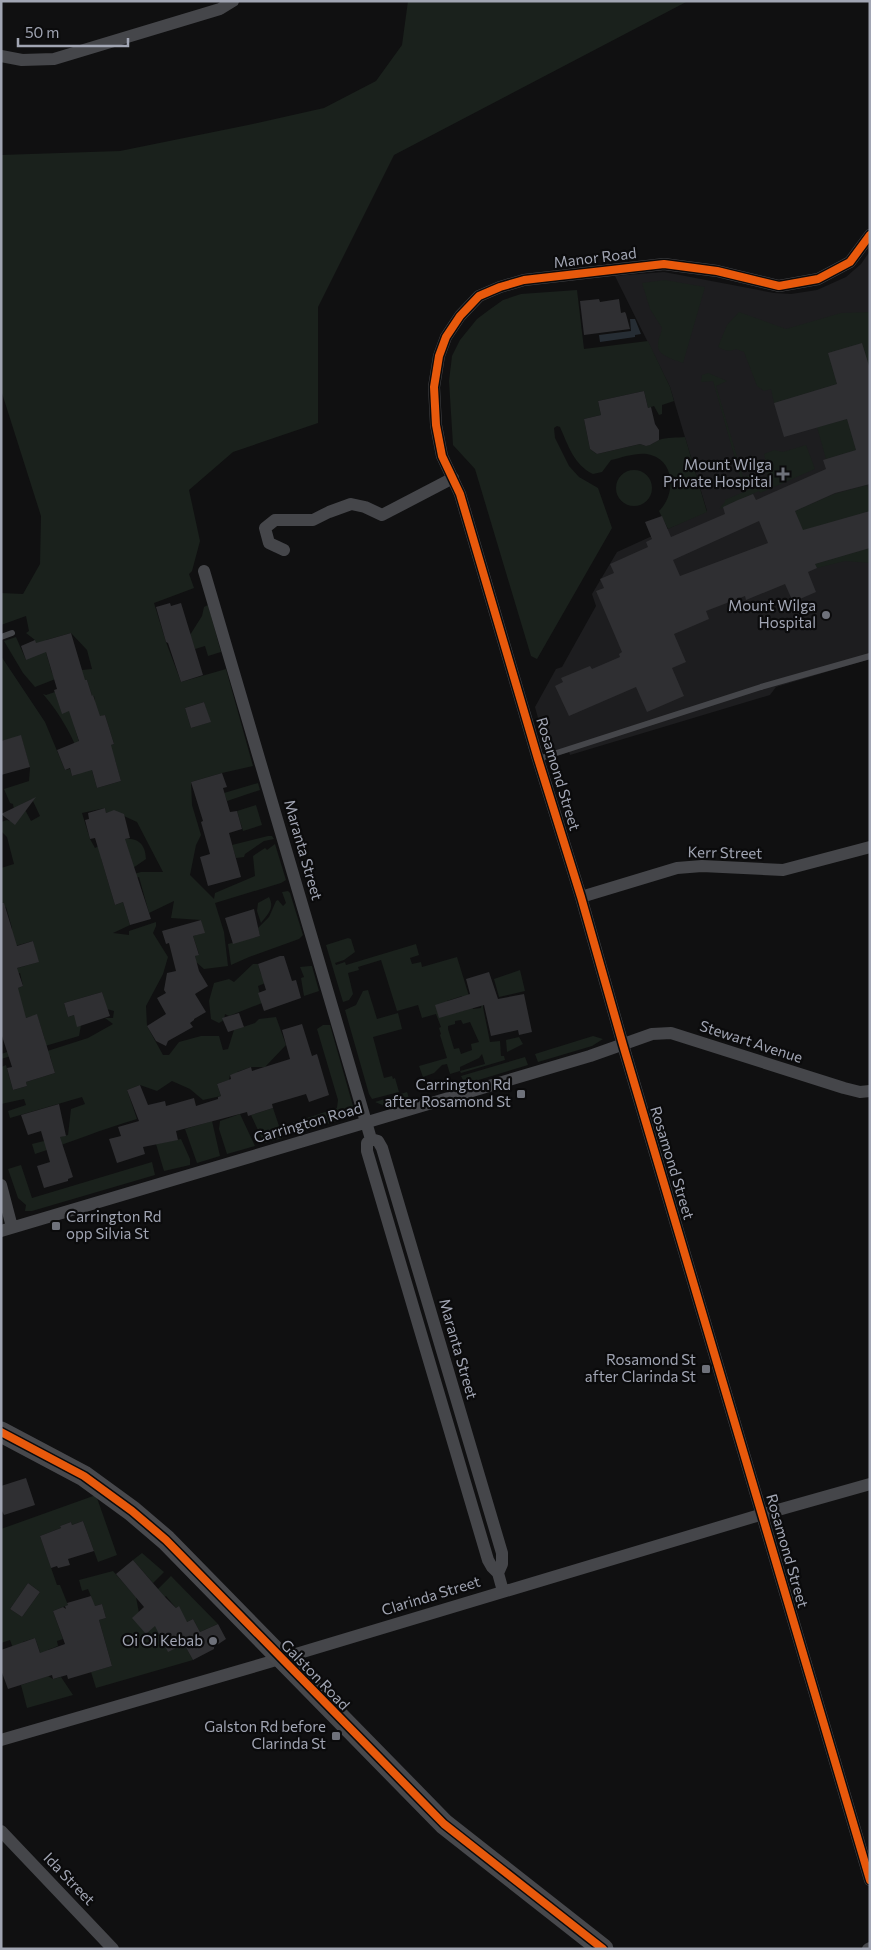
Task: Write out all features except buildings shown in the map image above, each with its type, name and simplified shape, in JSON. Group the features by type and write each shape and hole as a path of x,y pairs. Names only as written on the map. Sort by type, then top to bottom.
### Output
{"main road":[{"name":"Galston Road","path":"1,1432 84,1476 149,1525 166,1540 444,1824 603,1949"}],"street":[{"path":"1,56 22,60 54,59 220,9 233,1"},
{"name":"Manor Road","path":"442,456 436,425 434,387 439,356 446,337 460,316 479,296 524,280 664,264 717,271 779,286 818,279 850,262 870,234"},
{"name":"Rosamond Street","path":"442,456 460,494 870,1880"},
{"path":"284,550 269,543 266,535 265,528 275,520 313,520 351,504 365,507 382,515 453,478"},
{"name":"Maranta Street","path":"204,571 366,1123 371,1139 378,1141 382,1148 502,1554 502,1564 498,1573 503,1591"},
{"name":"Kerr Street","path":"581,898 677,868 695,866 784,870 870,847"},
{"name":"Stewart Avenue","path":"623,1045 652,1034 670,1033 844,1088 860,1092 870,1091"},
{"name":"Carrington Road","path":"7,1229 623,1045"},
{"path":"1,1185 7,1229"},
{"name":"Clarinda Street","path":"1,1740 762,1514 870,1484"},
{"name":"Ida Street","path":"1,1831 113,1949"}],"lane":[{"path":"1,637 12,633"},
{"name":"Rosamond Street","path":"538,759 761,687 869,656"}],"shaded area":[{"path":"408,1 688,1 394,155 318,307 318,423 233,452 189,490 200,541 192,571 189,574 194,588 154,603 181,682 226,669 253,766 191,782 192,805 201,835 196,845 190,875 214,899 215,893 255,876 253,856 275,844 286,880 215,903 224,932 228,966 204,969 196,962 195,956 199,954 193,936 204,933 201,920 171,918 174,901 149,913 139,877 120,883 119,878 141,872 163,872 137,822 113,811 106,813 105,808 82,813 90,839 95,848 110,842 127,839 140,843 144,849 146,859 133,868 101,858 115,905 123,902 130,925 113,933 129,935 129,931 156,922 153,933 168,957 163,974 146,1006 147,1026 163,1055 169,1055 179,1042 201,1036 219,1036 223,1050 228,1049 234,1030 255,1023 259,1019 276,1017 286,1045 265,1067 251,1067 230,1075 229,1080 217,1084 221,1096 203,1100 190,1089 172,1081 157,1091 140,1085 127,1090 137,1119 35,1154 32,1144 68,1135 71,1109 85,1104 82,1097 10,1118 8,1111 26,1105 24,1099 1,1104 1,1067 6,1065 13,1090 27,1086 26,1082 55,1073 50,1056 38,1054 88,1038 113,1024 105,1018 113,1018 114,1011 107,1009 102,992 64,1003 68,1017 74,1015 81,1025 79,1036 1,1059 1,1054 45,1040 37,1015 18,1020 18,988 23,986 20,973 1,978 1,973 38,962 33,941 8,948 12,928 6,907 1,909 1,868 14,864 7,837 1,831 1,822 10,821 15,815 13,804 10,803 4,789 29,781 30,768 21,736 1,741 1,656 45,722 65,770 70,769 72,776 78,774 77,767 83,763 66,727 56,710 43,694 55,692 62,713 95,701 87,680 67,686 82,670 92,669 87,650 71,633 46,640 48,647 45,649 52,673 58,678 35,687 23,673 4,641 16,637 26,660 35,640 26,633 29,631 26,616 1,625 1,593 23,594 40,564 41,516 1,390 1,155 120,151 324,108 376,81 402,45","holes":["204,702 210,722 191,728 185,708","105,715 114,744 96,750 81,749 74,725","115,760 121,781 97,788 91,767","32,799 40,816 31,821 22,804"]},
{"name":"Mount Wilga Private Hospital","path":"870,251 870,659 776,687 770,695 570,755 569,752 549,758 535,707 556,669 562,667 596,606 592,594 617,552 707,511 670,387 615,276 664,272 774,293 791,294 817,290 846,277 861,264"},
{"path":"665,280 705,287 683,363 663,355 658,349 662,328 650,309 642,283"},
{"path":"577,290 584,349 648,341 670,387 674,401 662,405 662,414 659,415 654,406 648,408 644,391 598,401 601,415 584,419 590,449 597,454 640,444 649,445 665,438 685,437 707,512 668,529 659,511 668,497 670,489 669,472 659,459 647,454 626,456 611,460 602,472 593,474 576,460 560,427 554,428 555,438 569,466 579,477 598,488 612,528 537,659 531,656 475,469 453,445 449,381 452,356 460,340 477,319 503,300 521,294"},
{"path":"739,312 786,329 841,313 870,312 870,369 862,343 828,353 837,384 774,403 771,389 764,391 757,386 744,352 736,349 727,351 718,347 727,325"},
{"path":"630,319 635,319 641,334 635,335 635,337 600,342 599,335 631,331"},
{"path":"708,373 727,381 716,386 743,477 755,474 755,478 735,488 731,487 742,483 713,381 701,382 702,375"},
{"path":"847,419 856,450 826,459 817,427"},
{"path":"806,445 815,469 719,509 725,500 762,484 767,477 764,454 774,450 783,452"},
{"path":"634,470 641,471 647,475 651,481 651,495 647,501 641,505 634,506 627,505 621,501 617,495 616,488 617,481 621,475 627,471"},
{"path":"867,485 870,495 870,511 802,531 795,511 834,494"},
{"path":"870,548 870,563 845,561 817,568 815,564"},
{"path":"208,605 221,652 208,656 205,646 195,649 190,635 202,616 204,607"},
{"path":"258,783 260,790 227,801 224,793"},
{"path":"256,805 262,825 243,831 237,811"},
{"path":"272,836 274,839 264,841 245,854 244,857 236,858 232,845"},
{"path":"288,891 303,935 299,939 231,965 228,944 260,936 258,928 269,917 276,901 278,900 283,906 286,903 282,892"},
{"path":"269,897 271,908 261,923 257,911 258,903"},
{"path":"348,938 351,939 355,952 344,960 335,963 336,965 345,962 346,965 416,944 419,955 410,958 412,964 421,962 422,967 457,957 473,1009 481,1008 483,997 483,1007 490,1042 500,1041 501,1056 504,1056 505,1060 461,1073 460,1071 450,1074 447,1064 442,1065 434,1073 423,1077 419,1066 447,1058 440,1035 439,1028 441,1027 436,1014 422,1018 418,1005 397,1011 381,960 358,967 359,970 348,973 353,994 349,1000 343,1002 326,945","holes":["462,996 466,1010 450,1014 447,1001","461,1020 463,1024 470,1022 479,1042 471,1044 472,1050 461,1054 459,1048 454,1049 448,1026 455,1024 455,1021","482,1054 485,1064 460,1071 460,1067 479,1058"]},
{"path":"253,964 258,964 261,974 268,982 258,986 262,1003 229,1016 225,1014 224,1020 219,1023 211,1019 209,1001 214,983 229,979 234,982"},
{"path":"312,966 319,991 304,996 301,978 304,977 300,967"},
{"path":"520,970 525,991 499,997 494,979"},
{"path":"368,990 377,1019 398,1013 402,1029 373,1037 384,1078 392,1076 393,1079 395,1078 399,1092 372,1099 345,1010 356,1005 363,991"},
{"path":"323,1025 330,1025 353,1106 348,1116 343,1119 296,1134 292,1123 337,1108 338,1100 317,1029"},
{"path":"593,1036 603,1039 592,1046 538,1062 535,1054"},
{"path":"519,1037 523,1044 507,1052 506,1040"},
{"path":"525,1057 528,1065 465,1084 461,1076"},
{"path":"407,1092 409,1098 407,1101 387,1107 375,1102"},
{"path":"273,1108 283,1138 264,1143 251,1115"},
{"path":"240,1114 255,1146 227,1154 219,1129 220,1121"},
{"path":"212,1121 220,1156 197,1163 185,1129"},
{"path":"181,1139 190,1159 190,1165 164,1171 156,1144"},
{"path":"152,1162 155,1175 32,1211 25,1211 26,1205 18,1198 8,1169 21,1165 32,1198"},
{"path":"96,1495 117,1555 98,1562 83,1521 72,1525 71,1522 40,1536 57,1585 60,1585 68,1605 53,1611 63,1639 57,1641 58,1646 48,1650 50,1656 42,1658 35,1638 23,1642 16,1656 10,1640 1,1643 1,1529","holes":["28,1583 40,1592 22,1617 10,1609"]},
{"path":"142,1553 164,1572 153,1583 133,1560"},
{"path":"113,1571 136,1597 139,1613 166,1616 179,1606 176,1608 166,1596 162,1599 156,1591 171,1576 218,1624 200,1632 193,1619 160,1635 184,1644 193,1660 96,1688 91,1672 112,1666 99,1620 106,1618 102,1604 88,1608 92,1599 88,1589 82,1591 79,1580"},
{"path":"48,1676 53,1679 61,1677 73,1695 27,1708 21,1685"}],"cycle path":[{"path":"870,235 850,262 818,279 779,286 717,271 664,264 524,280 500,287 479,296 460,316 446,337 439,356 434,387 436,425 442,456 460,494 581,897 870,1880"},
{"path":"1,1432 84,1476 132,1511 166,1540 444,1824 603,1949"}],"place":[{"name":"Mount Wilga Private Hospital","path":"783,474"},
{"name":"Mount Wilga Hospital","path":"826,615"},
{"name":"Carrington Rd after Rosamond St","path":"521,1094"},
{"name":"Carrington Rd opp Silvia St","path":"56,1226"},
{"name":"Rosamond St after Clarinda St","path":"706,1369"},
{"name":"Oi Oi Kebab","path":"213,1641"},
{"name":"Galston Rd before Clarinda St","path":"336,1736"}]}
